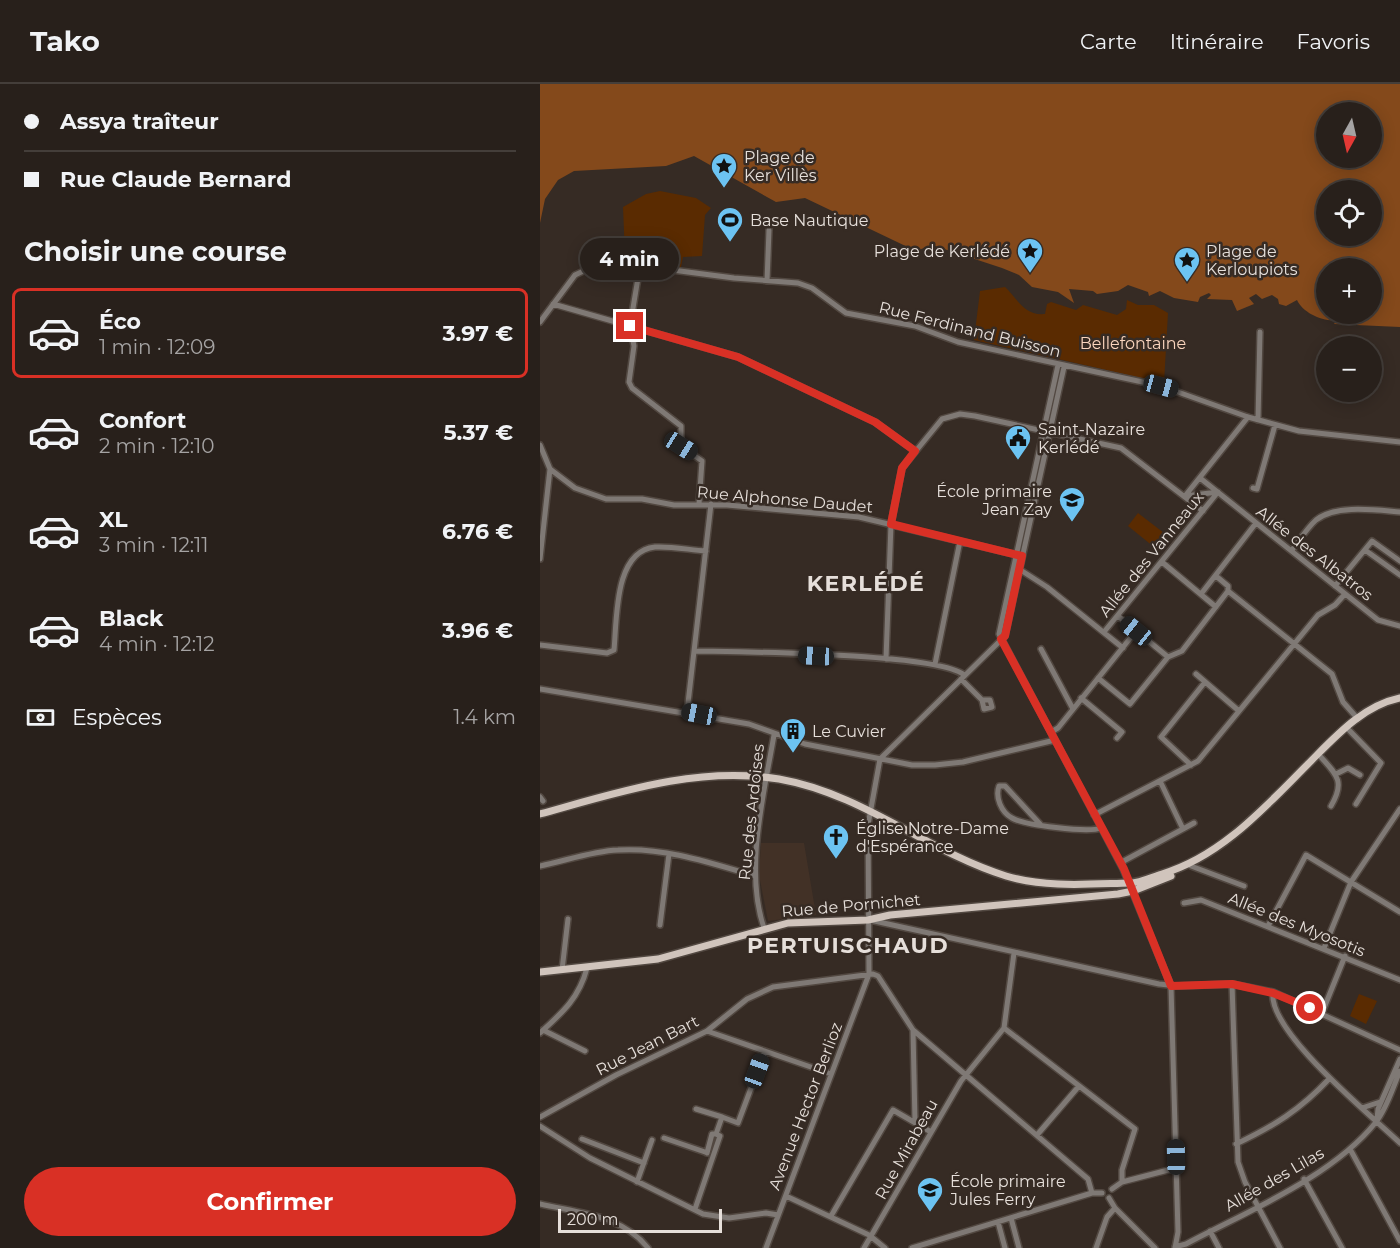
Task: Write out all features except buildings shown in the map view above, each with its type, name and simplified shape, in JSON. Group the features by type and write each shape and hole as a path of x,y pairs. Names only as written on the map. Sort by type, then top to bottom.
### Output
{"main road":[{"path":"540,814 668,780 716,775 767,778 817,788 869,809 970,862 1008,876 1043,884 1130,883 1159,875 1204,856 1239,832 1323,748 1369,710 1400,700"},
{"name":"Rue de Pornichet","path":"540,972 658,959 690,952 764,928 811,921 868,920 890,915 1133,891 1191,866 1239,835 1347,728 1373,712 1400,700"}],"street":[{"path":"767,280 769,230"},
{"name":"Rue Ferdinand Buisson","path":"540,322 566,285 582,270 598,264 640,266 806,285 846,313 915,326 958,342 1185,393 1248,417 1299,431 1400,441"},
{"path":"640,266 630,326 634,346 629,382 632,388 681,426 681,446 702,461 699,504"},
{"path":"553,304 738,357 875,422 915,451"},
{"path":"1258,420 1260,332"},
{"path":"1061,366 1017,569 1005,636 880,759 869,809 869,974 878,976 913,1030 1090,1181 1092,1193"},
{"path":"886,659 891,524 902,468 942,419 960,414 1120,448 1203,511"},
{"path":"1185,496 1248,417"},
{"path":"1253,488 1257,489 1275,425"},
{"path":"540,445 550,469 540,559"},
{"name":"Rue Alphonse Daudet","path":"550,469 575,488 606,499 642,499 674,505 711,504 859,517 1020,555"},
{"name":"Allée des Albatros","path":"1200,478 1378,620 1400,626"},
{"path":"1185,496 1218,492"},
{"name":"Allée des Vanneaux","path":"1104,632 1218,492"},
{"path":"687,712 696,651 711,504"},
{"path":"1292,550 1315,521 1328,513 1400,512"},
{"path":"1201,594 1257,523"},
{"path":"934,664 960,541"},
{"path":"1335,586 1370,543 1377,542 1400,561"},
{"path":"540,645 607,653 614,650 622,580 629,562 639,553 654,547 706,551"},
{"path":"1365,550 1400,575"},
{"path":"1162,562 1216,607"},
{"path":"1017,569 1047,587 1123,648"},
{"path":"1216,576 1228,586 1228,591 1332,674 1342,702 1358,719"},
{"path":"1098,678 1130,704 1168,657 1182,651 1228,591"},
{"path":"1094,815 1198,761 1318,615 1332,607 1345,594"},
{"path":"1118,616 1168,657"},
{"path":"1051,732 1073,709 1136,631"},
{"path":"1001,639 1130,883 1171,986 1178,1233 1174,1248"},
{"path":"1041,650 1073,709"},
{"path":"696,651 886,659 934,664 957,670 982,700"},
{"path":"1196,674 1239,711"},
{"path":"1191,765 1161,737 1205,682"},
{"path":"540,688 749,724 774,735 805,744 880,759 934,765 984,757 1055,740"},
{"path":"1082,698 1122,732 1117,738"},
{"path":"1347,728 1381,763 1356,804"},
{"name":"Rue des Ardoises","path":"764,928 758,904 755,876 774,735"},
{"path":"1319,755 1336,774 1340,792 1331,806"},
{"path":"1336,774 1348,768 1360,775"},
{"path":"1160,781 1184,829"},
{"path":"1040,824 1005,786 999,786 997,796 1005,813 1015,820 1040,824 1092,831 1101,828"},
{"path":"1324,948 1351,882 1400,809"},
{"path":"1120,863 1194,823"},
{"path":"540,866 614,850 635,849 669,854 755,876"},
{"path":"660,925 669,854"},
{"path":"1268,926 1306,855 1400,912"},
{"path":"1191,866 1244,886"},
{"name":"Allée des Myosotis","path":"1184,903 1201,900 1400,980"},
{"path":"562,970 568,919"},
{"path":"868,920 1171,986 1232,984 1273,993 1322,1013 1400,1050"},
{"path":"1014,953 1004,1028 1136,1129 1122,1170 1122,1182"},
{"path":"1322,1013 1346,957"},
{"path":"585,1051 541,1031 561,1015 576,998 587,968"},
{"name":"Rue Jean Bart","path":"540,1117 616,1075 707,1031 747,999 773,987 869,974"},
{"name":"Avenue Hector Berlioz","path":"766,1248 869,974"},
{"path":"1232,984 1236,1144 1245,1182 1280,1248"},
{"path":"1273,993 1272,1003 1292,1033 1329,1079 1400,1143"},
{"name":"Rue Mirabeau","path":"864,1248 964,1075 1004,1028"},
{"path":"913,1030 915,1122"},
{"path":"707,1031 831,1074"},
{"path":"696,1109 738,1123 765,1051"},
{"path":"1377,1120 1380,1102 1400,1059"},
{"name":"Allée des Lilas","path":"1174,1248 1210,1232 1257,1206 1350,1149 1377,1120 1400,1071"},
{"path":"1236,1144 1267,1130 1300,1109 1329,1079"},
{"path":"1037,1135 1079,1086"},
{"path":"1361,1108 1380,1102"},
{"path":"831,1216 893,1110 931,1132"},
{"path":"705,1152 712,1134 716,1134 722,1117"},
{"path":"540,1126 590,1158 709,1216 729,1218 766,1213 778,1215"},
{"path":"695,1209 720,1136 716,1134"},
{"path":"664,1138 713,1156"},
{"path":"582,1139 644,1164"},
{"path":"637,1182 652,1140"},
{"path":"1350,1149 1400,1241"},
{"path":"1112,1189 1122,1182 1176,1168"},
{"path":"1304,1179 1342,1248"},
{"path":"1102,1193 1105,1187 1112,1189"},
{"path":"1109,1198 1113,1193 1112,1189"},
{"path":"912,1248 1092,1193 1102,1193 1155,1248"},
{"path":"786,1196 871,1236 885,1248"},
{"path":"540,1204 612,1220 634,1233 648,1248"},
{"path":"1096,1248 1107,1217 1115,1208"},
{"path":"1011,1218 1019,1248"},
{"path":"998,1222 1005,1248"},
{"path":"1210,1232 1219,1248"}],"shaded area":[{"path":"540,84 1400,84 1400,327 1334,324 1382,324 1382,258 1316,258 1316,317 1304,309 1297,300 1286,306 1279,304 1278,299 1272,295 1262,299 1256,294 1249,298 1254,304 1237,311 1232,300 1207,299 1211,295 1209,293 1200,297 1198,302 1174,298 1160,291 1149,296 1148,292 1128,285 1118,291 1097,294 1093,291 1069,289 1074,303 1058,292 1032,287 1019,275 1002,268 932,245 916,251 805,198 776,202 694,156 666,166 574,171 558,180 545,199 540,223"},
{"path":"761,843 804,843 816,915 768,921 759,875"}],"green space":[{"path":"660,191 696,198 711,208 705,215 702,256 683,257 681,267 631,260 631,257 625,255 623,207 646,194"},
{"name":"Bellefontaine","path":"1005,287 1022,306 1038,314 1045,314 1047,304 1051,302 1076,310 1083,305 1117,315 1126,309 1127,300 1138,305 1154,305 1168,313 1164,383 974,340 980,291"},
{"path":"1138,513 1164,533 1154,547 1128,526"},
{"path":"1359,994 1377,1001 1366,1024 1350,1016"}],"place":[{"name":"Plage de Ker Villès","path":"724,189"},
{"name":"Base Nautique","path":"730,243"},
{"name":"Plage de Kerlédé","path":"1030,274"},
{"name":"Plage de Kerloupiots","path":"1187,283"},
{"name":"Saint-Nazaire Kerlédé","path":"1018,461"},
{"name":"École primaire Jean Zay","path":"1072,523"},
{"name":"Le Cuvier","path":"793,754"},
{"name":"Église Notre-Dame d'Espérance","path":"836,860"},
{"name":"École primaire Jules Ferry","path":"930,1213"}],"district":[{"name":"KERLÉDÉ","path":"866,583"},
{"name":"PERTUISCHAUD","path":"848,945"}],"route":[{"path":"630,326 661,333 738,357 887,429 915,451 902,468 891,524 1022,556 1005,636 1001,639 1124,869 1171,986 1232,984 1273,993 1310,1008"}]}
